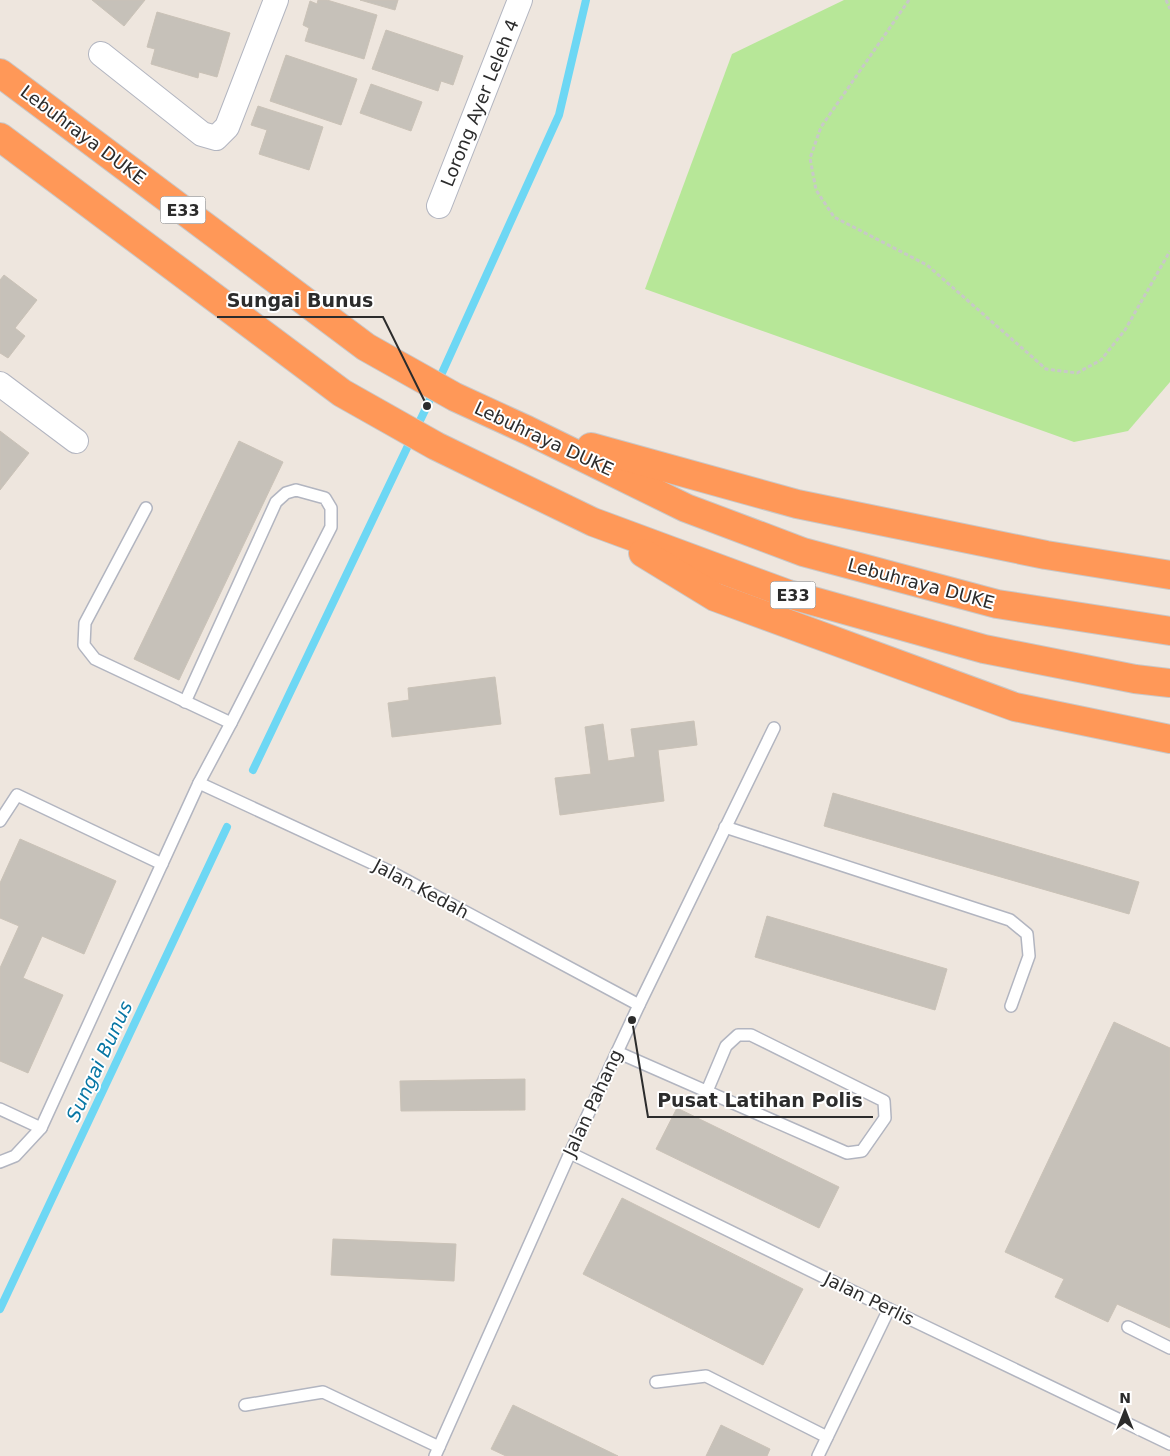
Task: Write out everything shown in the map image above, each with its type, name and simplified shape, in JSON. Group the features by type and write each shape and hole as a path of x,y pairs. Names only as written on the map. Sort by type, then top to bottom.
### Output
{"highway":[{"name":"Lebuhraya DUKE","path":"0,73 366,347 455,397 686,508 802,552 997,604 1170,631"},
{"name":"E33","path":"0,137 342,393 436,446 593,522 788,594 984,649 1135,679 1170,683"},
{"path":"527,430 797,504 1046,555 1170,575"},
{"path":"593,522 715,598 1015,708 1170,739"}],"street":[{"path":"101,54 202,134 216,138 227,127 276,0"},
{"name":"Lorong Ayer Leleh 4","path":"439,206 520,0"},
{"path":"0,384 76,441"}],"lane":[{"path":"0,1162 15,1156 41,1128 199,782 331,527 331,508 325,498 296,490 286,492 276,502 185,702"},
{"path":"146,508 85,623 84,645 95,659 231,723"},
{"name":"Jalan Pahang","path":"437,1451 617,1052 774,728"},
{"name":"Jalan Kedah","path":"199,782 390,871 639,1005"},
{"path":"0,821 17,795 162,864"},
{"path":"725,827 1010,920 1027,934 1029,956 1011,1006"},
{"path":"617,1052 707,1092 848,1154 862,1151 885,1118 884,1101 751,1035 738,1035 726,1046 707,1092"},
{"path":"0,1110 41,1128"},
{"name":"Jalan Perlis","path":"570,1153 1170,1444"},
{"path":"818,1456 889,1309"},
{"path":"1128,1327 1170,1348"},
{"path":"656,1382 706,1376 827,1437"},
{"path":"245,1405 323,1392 437,1451"}],"path":[{"path":"909,0 821,127 810,158 816,190 834,217 927,265 1046,369 1077,373 1101,360 1124,330 1170,251"},
{"path":"1166,0 1170,9"}],"green space":[{"path":"844,0 1170,0 1170,382 1128,431 1074,442 645,289 732,54"}],"building":[{"path":"92,0 145,0 124,26"},
{"path":"318,0 327,0 377,15 364,59 305,41 309,28 303,25 310,1 317,4"},
{"path":"360,0 398,0 395,10"},
{"path":"157,12 230,33 217,77 199,72 198,78 151,64 155,49 147,47"},
{"path":"386,30 463,56 453,85 441,81 438,91 372,69"},
{"path":"286,55 357,79 341,125 270,101"},
{"path":"371,84 422,102 411,131 360,113"},
{"path":"258,106 323,127 309,170 259,154 267,130 251,125"},
{"path":"4,275 37,300 15,328 25,336 8,358 0,353 0,280"},
{"path":"0,431 29,453 0,490"},
{"path":"239,441 283,462 179,680 134,659"},
{"path":"495,677 501,724 392,737 388,703 409,700 408,688"},
{"path":"694,721 697,745 658,750 664,801 560,815 555,778 591,774 585,727 603,724 608,761 635,757 631,729"},
{"path":"833,793 1139,882 1129,914 824,826"},
{"path":"20,839 116,881 84,954 42,936 23,978 63,995 28,1073 0,1061 0,968 19,926 0,918 0,883"},
{"path":"767,916 947,969 935,1010 755,957"},
{"path":"1114,1022 1170,1048 1170,1328 1117,1304 1108,1322 1055,1297 1064,1279 1005,1252"},
{"path":"525,1079 525,1110 401,1111 400,1081"},
{"path":"677,1108 839,1187 819,1228 656,1149"},
{"path":"622,1198 803,1289 763,1365 583,1274"},
{"path":"333,1239 456,1244 454,1281 331,1275"},
{"path":"513,1405 618,1456 506,1456 491,1449"},
{"path":"721,1425 770,1449 767,1456 706,1456"}],"waterway":[{"name":"Sungai Bunus","path":"253,770 427,406 559,115 586,0"},
{"name":"Sungai Bunus","path":"0,1309 227,827"}],"place":[{"name":"Sungai Bunus","path":"427,406"},
{"name":"Pusat Latihan Polis","path":"632,1020"}]}
